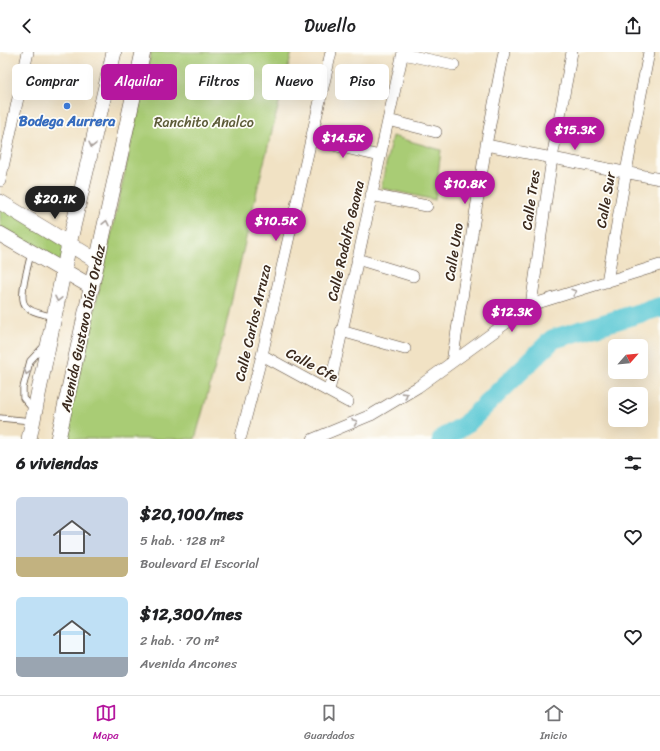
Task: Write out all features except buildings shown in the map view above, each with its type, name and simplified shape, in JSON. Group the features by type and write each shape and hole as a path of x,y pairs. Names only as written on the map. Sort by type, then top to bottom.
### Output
{"street":[{"path":"0,181 28,52"},
{"path":"29,439 69,244 114,52"},
{"name":"Avenida Gustavo Díaz Ordaz","path":"58,439 143,52"},
{"name":"Calle Carlos Arruza","path":"241,436 262,355 331,52"},
{"name":"Calle Uno","path":"452,362 486,145 504,52"},
{"name":"Calle Tres","path":"531,305 552,158 572,52"},
{"name":"Calle Sur","path":"606,282 648,52"},
{"path":"403,53 454,65"},
{"name":"Calle Rodolfo Gaona","path":"329,391 403,53"},
{"path":"388,120 436,132"},
{"path":"311,140 380,156"},
{"path":"486,145 660,179"},
{"path":"372,195 427,206"},
{"path":"0,202 98,261"},
{"path":"0,234 92,288"},
{"path":"357,259 413,276"},
{"path":"312,439 371,415 418,388 531,305 660,265"},
{"path":"341,331 405,349"},
{"name":"Calle Cfe","path":"262,355 348,402"}],"lane":[{"path":"31,252 21,297 25,305 31,310 54,317"},
{"path":"0,418 34,415"}],"green space":[{"name":"Ranchito Analco","path":"151,52 292,52 289,64 262,64 262,100 280,100 258,186 223,338 195,439 64,439 103,272 141,100 177,100 177,64 148,64"},
{"path":"392,136 441,150 435,200 381,188"},
{"path":"0,204 67,245 63,270 0,232"}],"waterway":[{"path":"442,439 465,425 553,339 660,307"}],"place":[{"name":"Bodega Aurrera","path":"67,106"}]}
